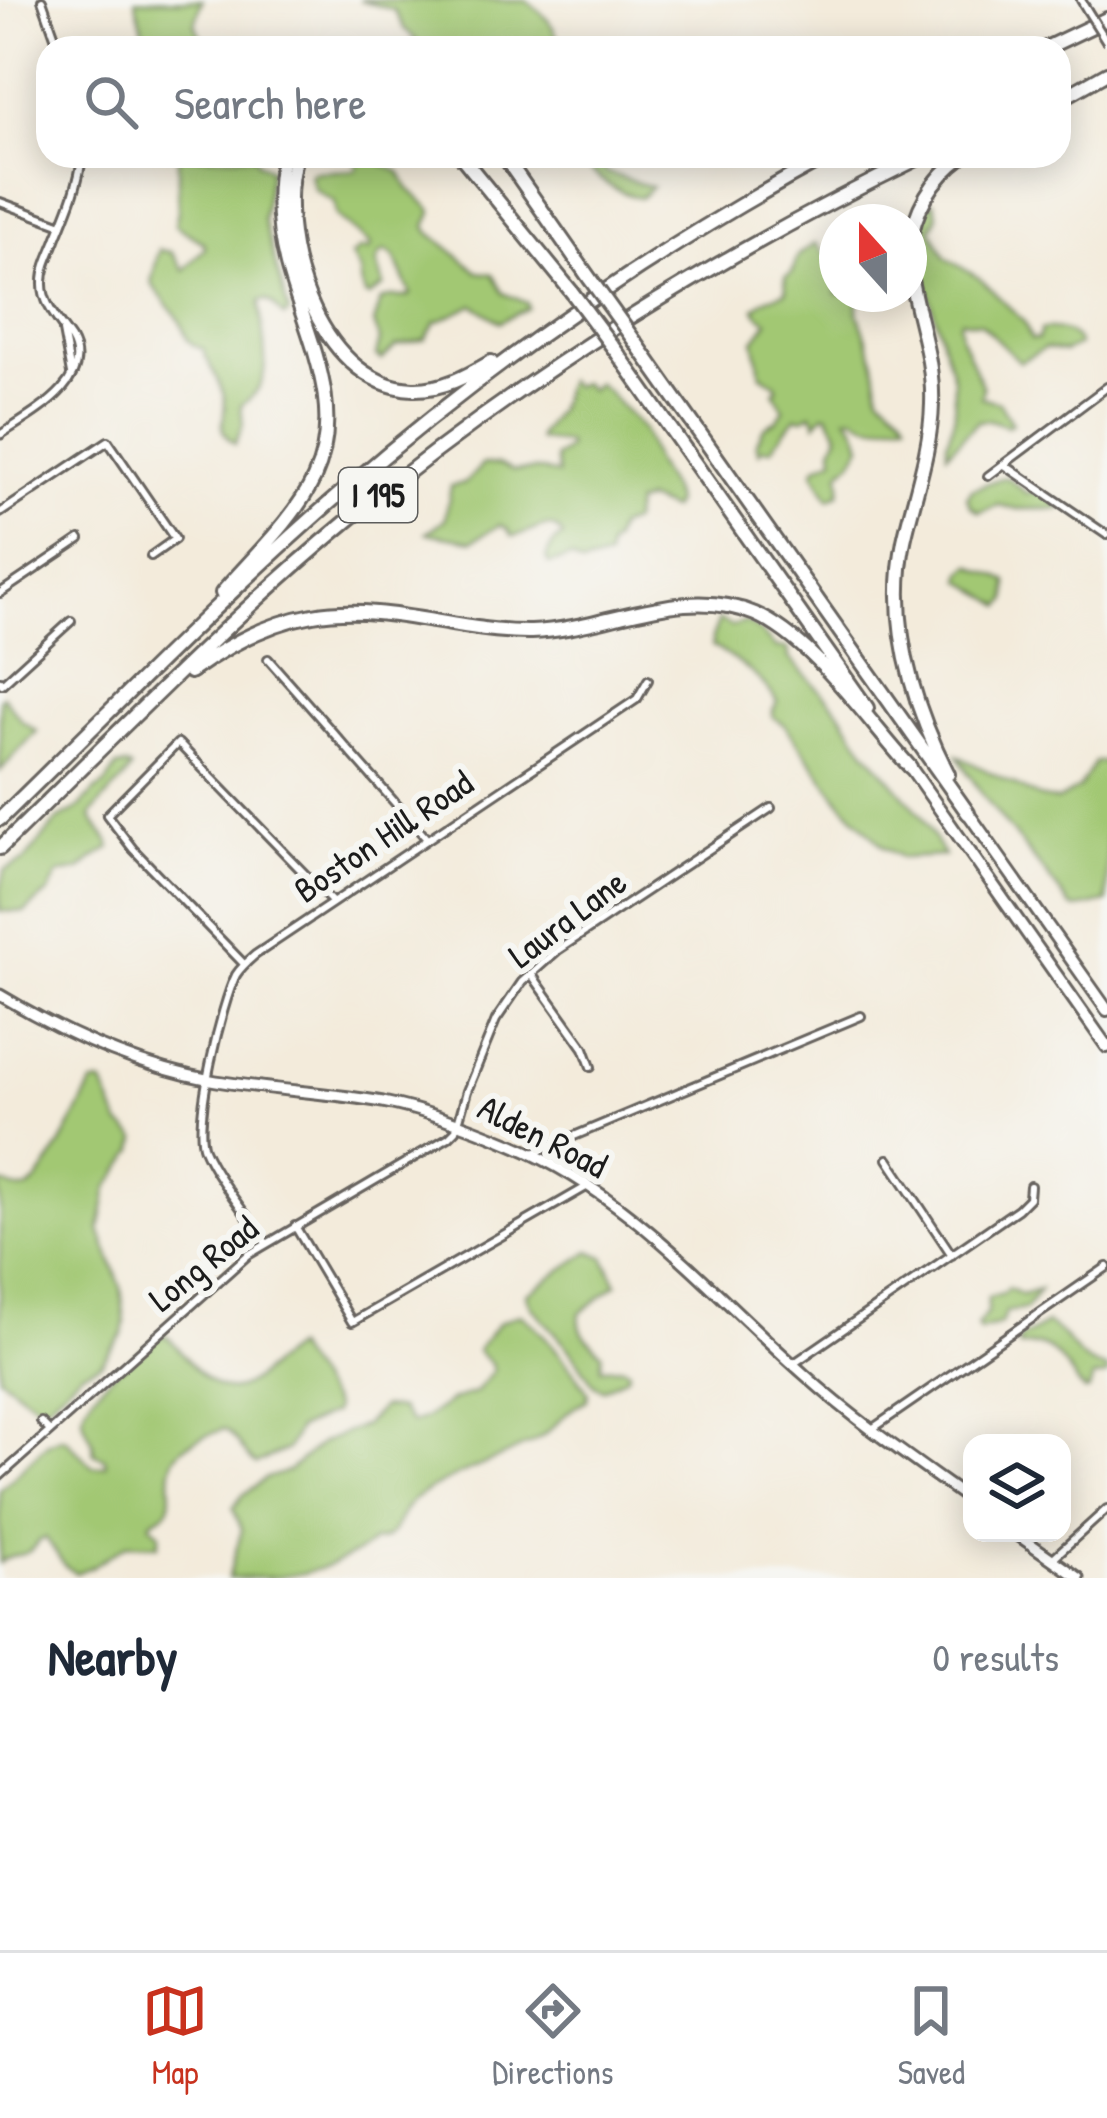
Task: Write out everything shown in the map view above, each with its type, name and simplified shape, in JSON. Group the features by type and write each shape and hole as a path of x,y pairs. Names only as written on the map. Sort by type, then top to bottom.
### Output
{"highway":[{"path":"1071,36 1107,19"},
{"path":"1071,91 1107,73"},
{"path":"183,640 293,510 313,480 324,449 328,415 324,383 280,234 281,168"},
{"path":"294,168 290,219 303,281 334,340 374,378 409,389 444,386 564,317"},
{"path":"470,168 618,355 1107,1047"},
{"path":"512,168 1107,1010"},
{"name":"I 195","path":"0,819 297,531 455,398 564,317 673,245 807,168"},
{"name":"I 195","path":"0,848 217,636 410,470 618,323 713,266 898,168"},
{"path":"922,204 949,168"},
{"path":"920,312 932,397 927,448 899,569 902,634 925,724 968,813"},
{"path":"150,701 235,643 282,622 316,614 364,612 531,632 688,604 713,604 758,616 798,641 910,767"}],"main road":[{"name":"Alden Road","path":"0,995 98,1046 208,1079 380,1102 459,1122 531,1154 589,1186 661,1239 793,1364 963,1495"},
{"path":"1028,1542 1078,1578"}],"street":[{"path":"42,0 55,36"},
{"path":"1081,0 1107,42"},
{"path":"0,434 59,394 75,370 75,352 45,297 43,282 79,168"},
{"path":"0,202 62,225"},
{"path":"988,476 1107,387"},
{"path":"0,513 108,441 176,539 151,556"},
{"path":"1005,466 1107,535"},
{"path":"0,592 80,539"},
{"path":"1,682 71,621"},
{"path":"268,659 428,839"},
{"name":"Boston Hill Road","path":"244,964 637,699 648,680"},
{"path":"266,1243 202,1145 208,1079 227,999 244,964 133,849 107,815 178,743 333,902"},
{"name":"Laura Lane","path":"459,1122 466,1091 496,1020 531,974 558,950 771,808"},
{"path":"531,974 584,1048 591,1067"},
{"path":"531,1154 861,1016"},
{"name":"Long Road","path":"0,1476 220,1278 266,1243 449,1137 459,1122"},
{"path":"888,1159 952,1255"},
{"path":"295,1226 352,1322 589,1186"},
{"path":"793,1364 1022,1206 1030,1186"},
{"path":"872,1429 1107,1267"},
{"path":"40,1423 50,1431"},
{"path":"1052,1559 1107,1509"}],"green space":[{"path":"135,0 202,0 195,24 200,36 145,36"},
{"path":"359,0 526,0 556,36 412,36 394,10"},
{"path":"178,168 270,169 263,219 289,313 284,317 271,302 260,301 264,372 253,396 241,405 243,425 235,444 225,433 224,397 203,349 188,340 151,283 159,250 171,252 184,270 205,248 175,225"},
{"path":"590,168 604,168 652,187 640,198 599,178"},
{"path":"400,172 408,188 431,209 429,232 478,272 493,274 503,293 527,303 528,308 500,322 474,305 435,323 425,339 396,346 382,360 376,356 380,340 374,324 381,300 411,294 394,257 386,251 377,263 384,286 365,295 361,273 351,256 371,245 336,216 334,202 314,189 310,175"},
{"path":"934,202 938,216 931,229 946,258 979,278 1024,322 1031,339 1051,329 1068,333 1079,345 1064,352 1045,348 1020,362 980,323 961,320 961,337 983,388 981,397 999,402 1012,423 978,421 947,453 955,414 953,378 927,287 927,206"},
{"path":"815,243 819,247 819,312 858,312 880,394 907,420 874,425 847,416 862,445 840,472 839,494 829,499 814,471 834,458 839,434 828,414 816,423 812,413 796,417 771,449 759,452 756,444 764,427 784,409 774,392 776,384 761,374 754,340 768,321 755,308 786,292 785,277 792,273 798,256"},
{"path":"566,381 573,386 582,383 590,390 597,383 643,430 671,490 675,503 671,510 647,500 635,504 632,522 618,527 607,558 582,565 571,558 549,564 549,551 563,536 551,526 512,536 500,525 472,541 427,533 445,519 451,486 465,483 483,464 558,474 555,458 568,448 567,443 539,440 539,435 557,410"},
{"path":"1008,478 1026,493 1042,492 1061,507 999,505 979,512 971,506 967,497 972,489"},
{"path":"972,565 1008,582 1008,600 1003,606 962,580"},
{"path":"719,620 732,626 746,622 776,648 788,649 789,658 838,709 921,815 944,856 902,858 884,847 841,802 785,725 773,717 777,702 771,693 748,670 712,646"},
{"path":"0,698 22,721 37,731 0,771"},
{"path":"958,756 1039,797 1057,801 1079,788 1095,762 1107,762 1107,902 1070,906"},
{"path":"117,767 131,769 127,775 91,816 111,848 80,870 58,874 49,892 25,912 0,911 5,870 24,861 58,820 105,785"},
{"path":"99,1083 120,1124 137,1139 135,1150 108,1188 100,1230 121,1287 123,1334 101,1363 81,1372 44,1406 37,1405 0,1377 0,1182 20,1189 34,1184 92,1085"},
{"path":"590,1251 604,1257 617,1284 580,1313 580,1326 602,1353 601,1368 629,1370 627,1376 603,1389 594,1385 526,1294"},
{"path":"1008,1288 1022,1295 1039,1290 1026,1309 1006,1312 1001,1324 980,1331 977,1326 987,1313 988,1298"},
{"path":"520,1314 566,1361 588,1392 587,1400 535,1441 416,1498 388,1537 349,1557 290,1575 228,1578 242,1530 233,1508 243,1495 266,1478 289,1471 321,1443 364,1425 382,1407 400,1409 411,1423 475,1393 493,1371 478,1349 500,1322"},
{"path":"1047,1324 1086,1361 1107,1369 1107,1376 1093,1378 1084,1391 1048,1349 1020,1347 1020,1339"},
{"path":"164,1335 206,1379 232,1389 254,1379 293,1348 330,1400 333,1413 298,1429 287,1449 256,1464 224,1429 183,1448 171,1467 170,1505 151,1521 160,1533 158,1545 128,1544 76,1573 64,1565 46,1538 28,1552 0,1563 0,1490 48,1443 61,1438 93,1467 106,1465 105,1458 93,1453 85,1408 112,1374"}]}
